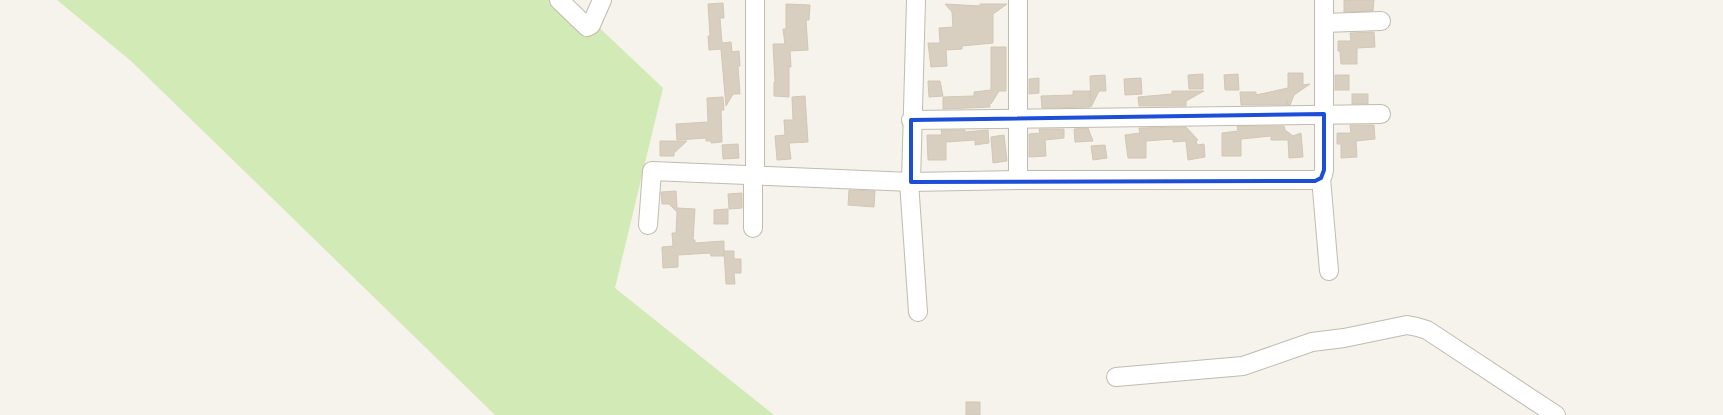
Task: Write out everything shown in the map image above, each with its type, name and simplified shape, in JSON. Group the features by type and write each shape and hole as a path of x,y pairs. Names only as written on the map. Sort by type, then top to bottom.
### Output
{"street":[{"path":"559,0 587,27 591,25 602,0"},
{"path":"753,228 755,0"},
{"path":"916,0 910,182 918,312"},
{"path":"1018,0 1018,180"},
{"path":"1324,0 1324,170 1321,178 1329,271"},
{"path":"1324,23 1381,20"},
{"path":"911,120 1381,114"},
{"path":"648,225 652,172 910,182 1018,180 1315,181 1321,178"},
{"path":"1116,377 1235,367 1312,342 1344,338 1407,325 1427,330 1556,415"}],"highlighted area":[{"path":"1324,114 1324,170 1321,178 1315,181 911,182 911,120"}],"green space":[{"path":"57,0 570,0 663,88 615,288 774,415 495,415 131,61"}],"building":[{"path":"1344,0 1374,0 1373,11 1344,12"},
{"path":"723,3 724,18 720,18 722,43 731,42 732,52 739,51 740,66 738,66 740,94 733,94 726,106 721,49 709,50 708,36 710,36 708,4"},
{"path":"786,4 810,5 809,20 806,20 808,50 790,51 789,97 774,96 773,44 785,44 783,29 786,29"},
{"path":"945,4 980,6 980,4 1007,4 993,14 993,43 962,46 962,49 946,50 947,66 931,67 928,43 940,43 939,28 953,27 952,12"},
{"path":"1374,32 1375,47 1357,48 1357,64 1341,64 1338,41 1351,41 1350,33"},
{"path":"991,47 1006,47 1006,91 999,91 991,104 991,101 989,101 990,107 943,109 943,97 974,96 974,92 991,90"},
{"path":"1288,73 1303,73 1303,85 1310,84 1294,95 1290,105 1241,105 1240,92 1256,92 1256,95 1288,88"},
{"path":"1203,74 1203,89 1189,89 1188,75"},
{"path":"1238,74 1239,90 1225,90 1224,75"},
{"path":"1105,75 1106,91 1099,91 1091,107 1090,76"},
{"path":"1335,75 1349,75 1349,90 1335,90"},
{"path":"1039,78 1039,93 1029,94 1029,79"},
{"path":"1141,78 1142,94 1125,95 1124,79"},
{"path":"928,81 940,81 943,96 929,97"},
{"path":"1073,91 1090,91 1090,107 1042,108 1041,96 1073,95"},
{"path":"1172,91 1204,91 1186,101 1186,106 1139,106 1138,97 1172,94"},
{"path":"1352,94 1368,94 1368,104 1352,104"},
{"path":"805,96 808,142 789,143 791,159 777,160 775,136 785,135 784,120 793,120 792,97"},
{"path":"723,97 724,110 721,110 722,142 711,143 711,141 706,141 706,138 677,140 676,124 708,122 707,98"},
{"path":"1350,125 1374,125 1375,139 1356,141 1357,157 1341,158 1341,144 1337,144 1337,133 1351,133"},
{"path":"1237,126 1284,126 1285,130 1293,136 1301,133 1303,157 1289,158 1288,140 1271,140 1271,136 1241,139 1241,156 1222,156 1222,133 1238,131"},
{"path":"1186,127 1198,140 1196,140 1197,145 1204,144 1205,157 1188,160 1186,141 1173,142 1173,139 1146,141 1146,158 1128,158 1125,135 1140,133 1139,128"},
{"path":"1088,128 1093,141 1075,142 1074,129"},
{"path":"1039,129 1064,129 1064,138 1045,140 1046,156 1029,157 1029,134 1040,133"},
{"path":"941,130 965,130 965,132 988,130 989,143 975,145 975,140 946,142 946,160 928,160 927,135 942,135"},
{"path":"1004,135 1007,161 993,163 991,137"},
{"path":"660,141 687,141 674,153 674,156 660,156"},
{"path":"738,144 739,158 723,159 722,145"},
{"path":"1105,145 1107,158 1093,160 1091,146"},
{"path":"849,190 875,191 874,207 848,205"},
{"path":"676,191 677,208 695,209 693,240 695,240 695,243 724,241 724,256 711,256 710,253 678,255 678,267 663,268 662,247 673,246 672,233 676,233 677,212 669,204 662,204 661,192"},
{"path":"742,193 742,208 729,209 728,194"},
{"path":"728,209 728,224 714,224 714,210"},
{"path":"724,251 734,251 734,259 741,259 741,273 734,273 735,284 726,284"},
{"path":"966,402 980,402 980,415 966,415"}]}
